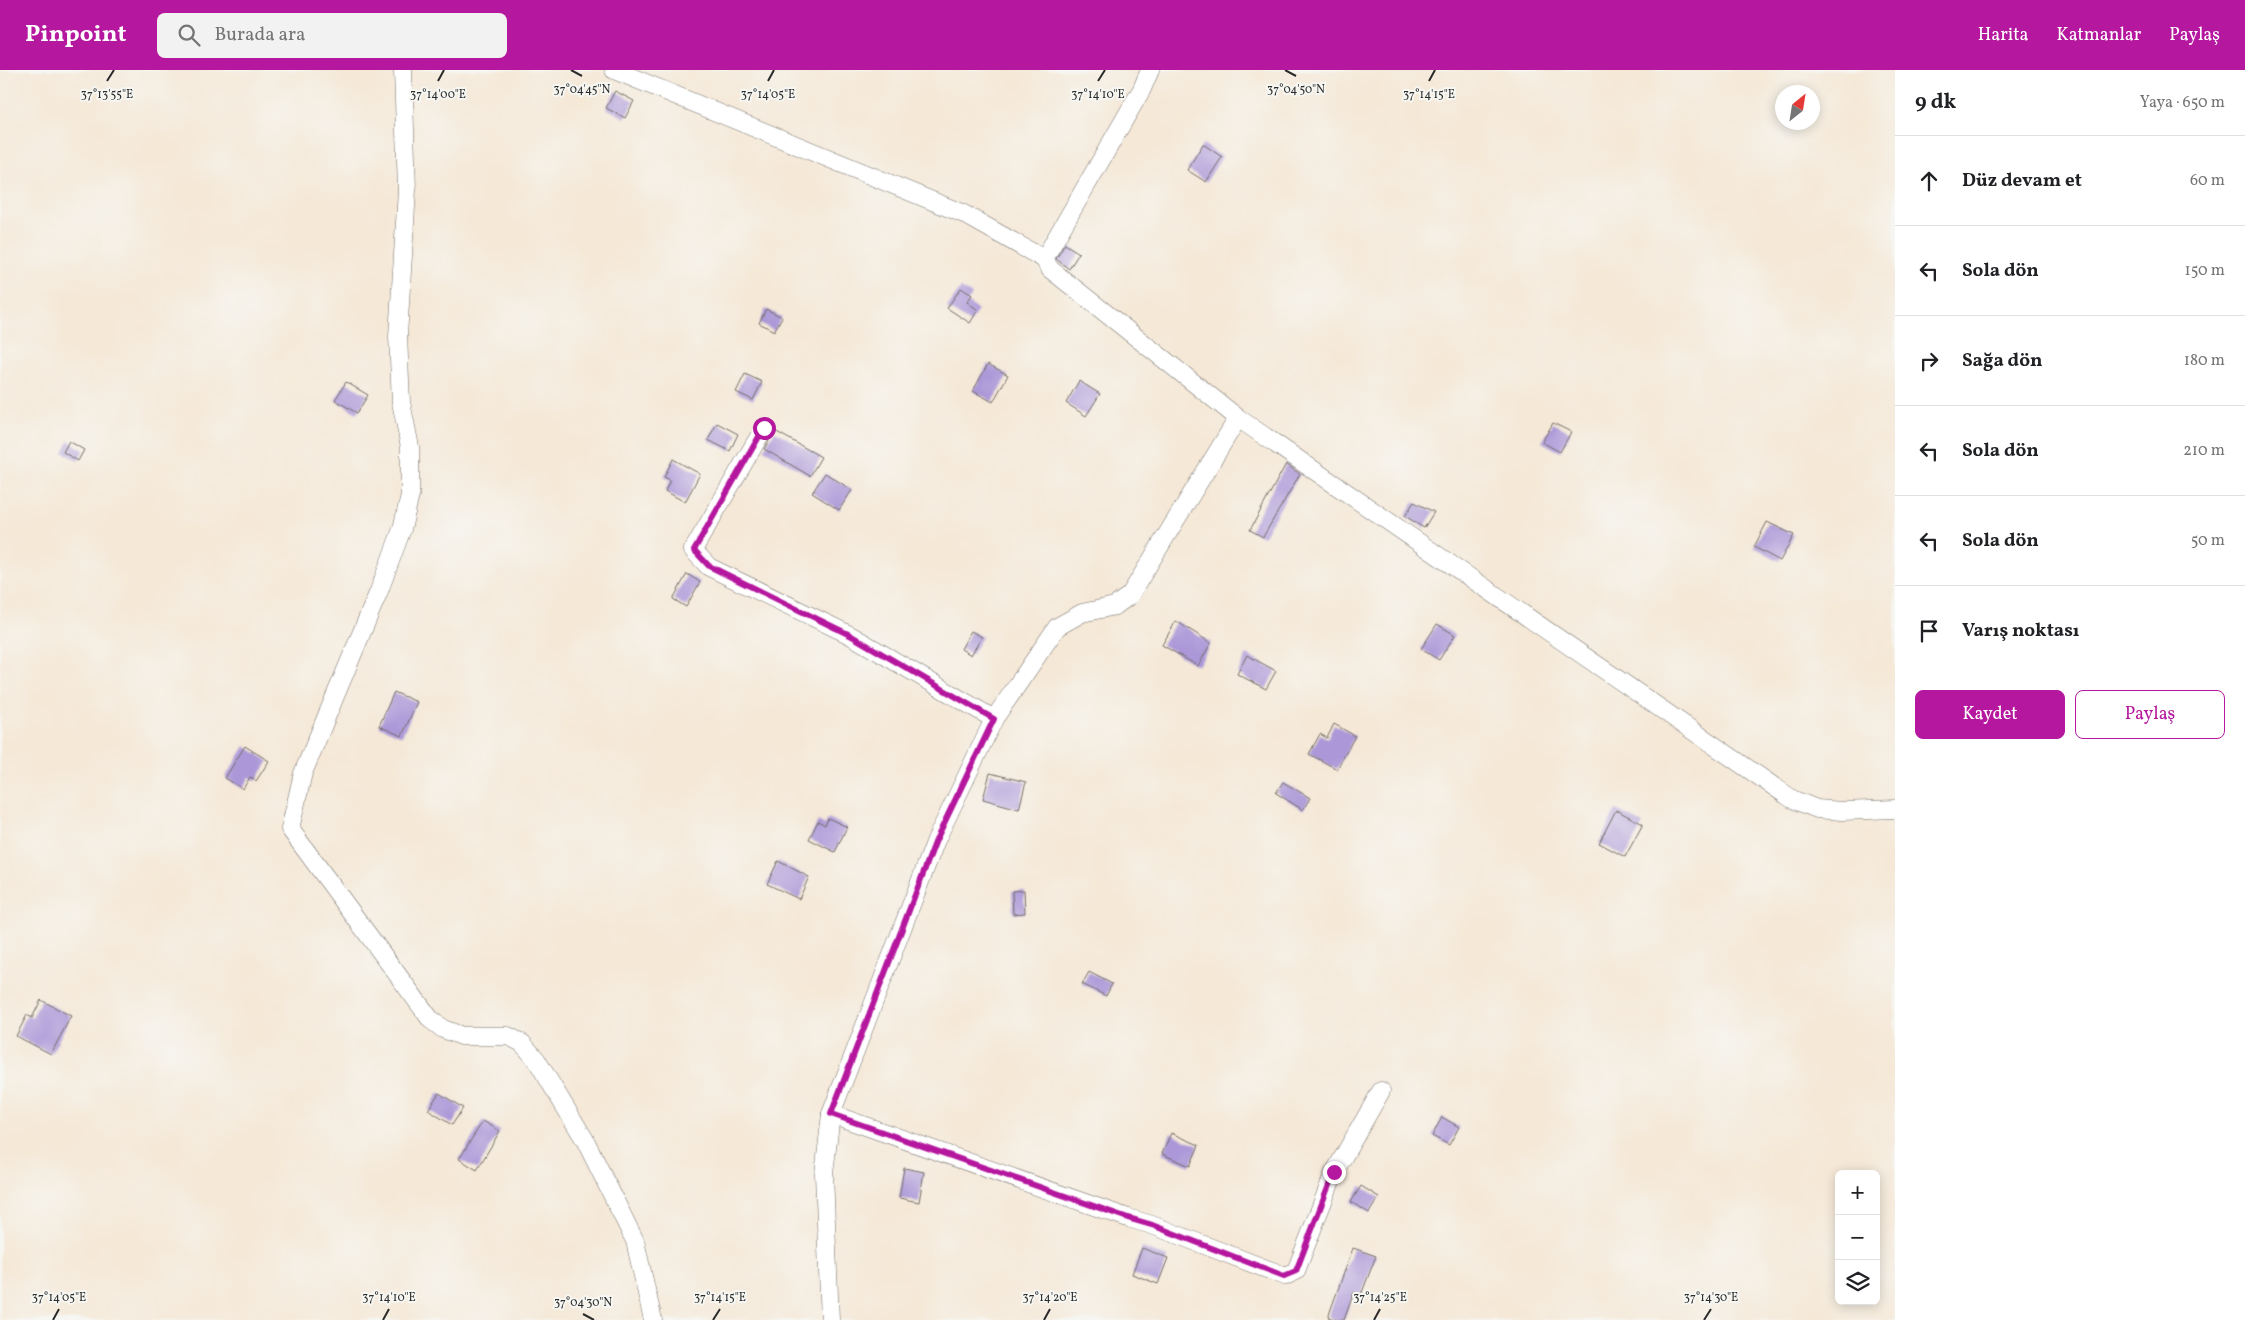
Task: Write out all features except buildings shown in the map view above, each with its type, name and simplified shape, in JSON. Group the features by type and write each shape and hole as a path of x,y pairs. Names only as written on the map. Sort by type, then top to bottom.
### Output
{"street":[{"path":"403,70 407,190 398,336 401,402 410,447 410,495 402,529 303,773 290,829 431,1020 443,1029 462,1036 508,1036 522,1043 536,1059 585,1140 635,1241 653,1320"},
{"path":"614,70 964,214 1044,259 1050,269 1238,418 1792,799 1817,808 1842,811 1895,809"},
{"path":"1044,259 1142,89 1150,70"},
{"path":"830,1320 824,1174 831,1114 936,840 994,719 1057,626 1082,613 1115,606 1130,595 1238,418"},
{"path":"764,428 694,550 709,566 850,635 994,719"},
{"path":"831,1114 1152,1225 1284,1276 1296,1271 1334,1172 1381,1092"}],"route":[{"path":"764,428 694,550 709,566 850,635 994,719 936,840 831,1114 1152,1225 1284,1276 1296,1271 1334,1172"}]}
